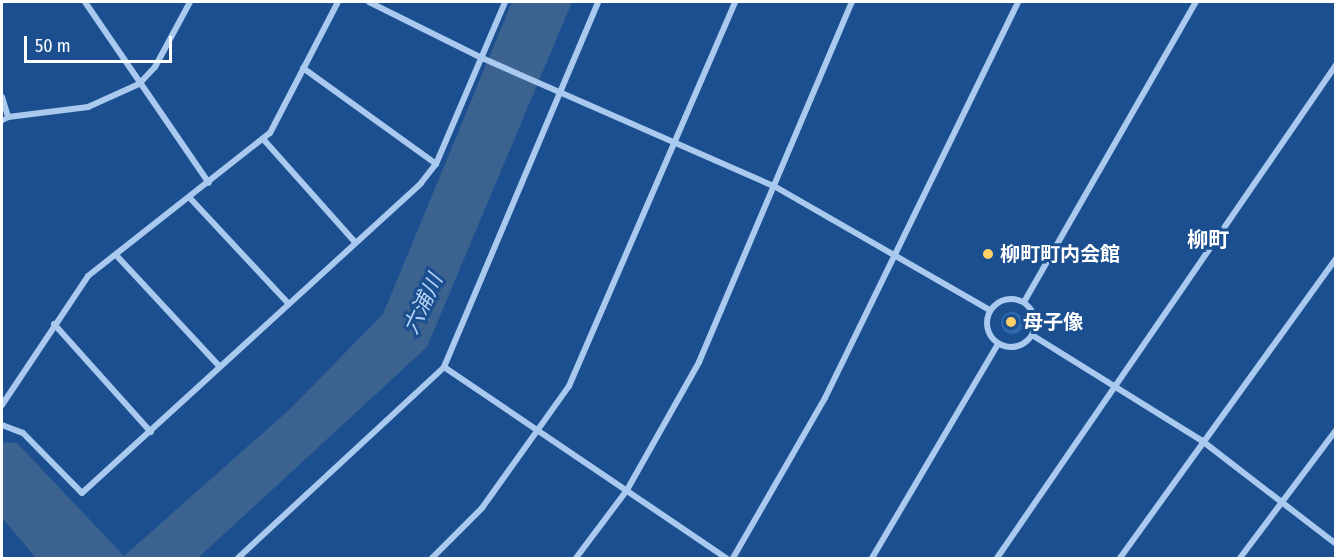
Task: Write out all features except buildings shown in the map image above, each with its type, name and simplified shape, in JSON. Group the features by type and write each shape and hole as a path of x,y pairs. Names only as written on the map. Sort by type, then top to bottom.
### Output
{"street":[{"path":"85,2 209,183"},
{"path":"2,97 4,118 88,107 139,84 155,67 190,2"},
{"path":"2,405 88,276 264,140 338,2"},
{"path":"369,2 482,58 678,141 774,186 990,310"},
{"path":"2,425 23,433 82,493 152,432 219,366 436,164 505,2"},
{"path":"238,558 444,367 598,2"},
{"path":"432,558 482,508 540,431 595,336 735,2"},
{"path":"576,558 627,490 699,362 852,2"},
{"path":"733,558 784,477 1018,2"},
{"path":"1024,302 1196,2"},
{"path":"997,558 1335,65"},
{"path":"303,68 436,164"},
{"path":"264,140 354,241"},
{"path":"189,197 287,302"},
{"path":"116,255 219,366"},
{"path":"1120,558 1201,440 1335,258"},
{"path":"1009,298 1024,302 1036,321 1032,335 1013,347 998,344 988,332 990,310 1009,298"},
{"path":"54,324 152,432"},
{"path":"1032,335 1116,384 1201,440 1335,544"},
{"path":"872,558 998,344"},
{"path":"444,367 726,558"},
{"path":"1240,558 1280,501 1335,430"}],"shaded area":[{"path":"1012,312 1020,315 1023,323 1020,331 1012,334 1004,331 1001,323 1004,315"}],"water":[{"name":"六浦川","path":"512,2 572,2 427,347 198,558 36,558 2,518 2,442 17,443 124,556 290,409 383,314"}],"place":[{"name":"柳町町内会館","path":"988,254"},
{"name":"母子像","path":"1011,322"}],"district":[{"name":"柳町","path":"1208,240"}]}
